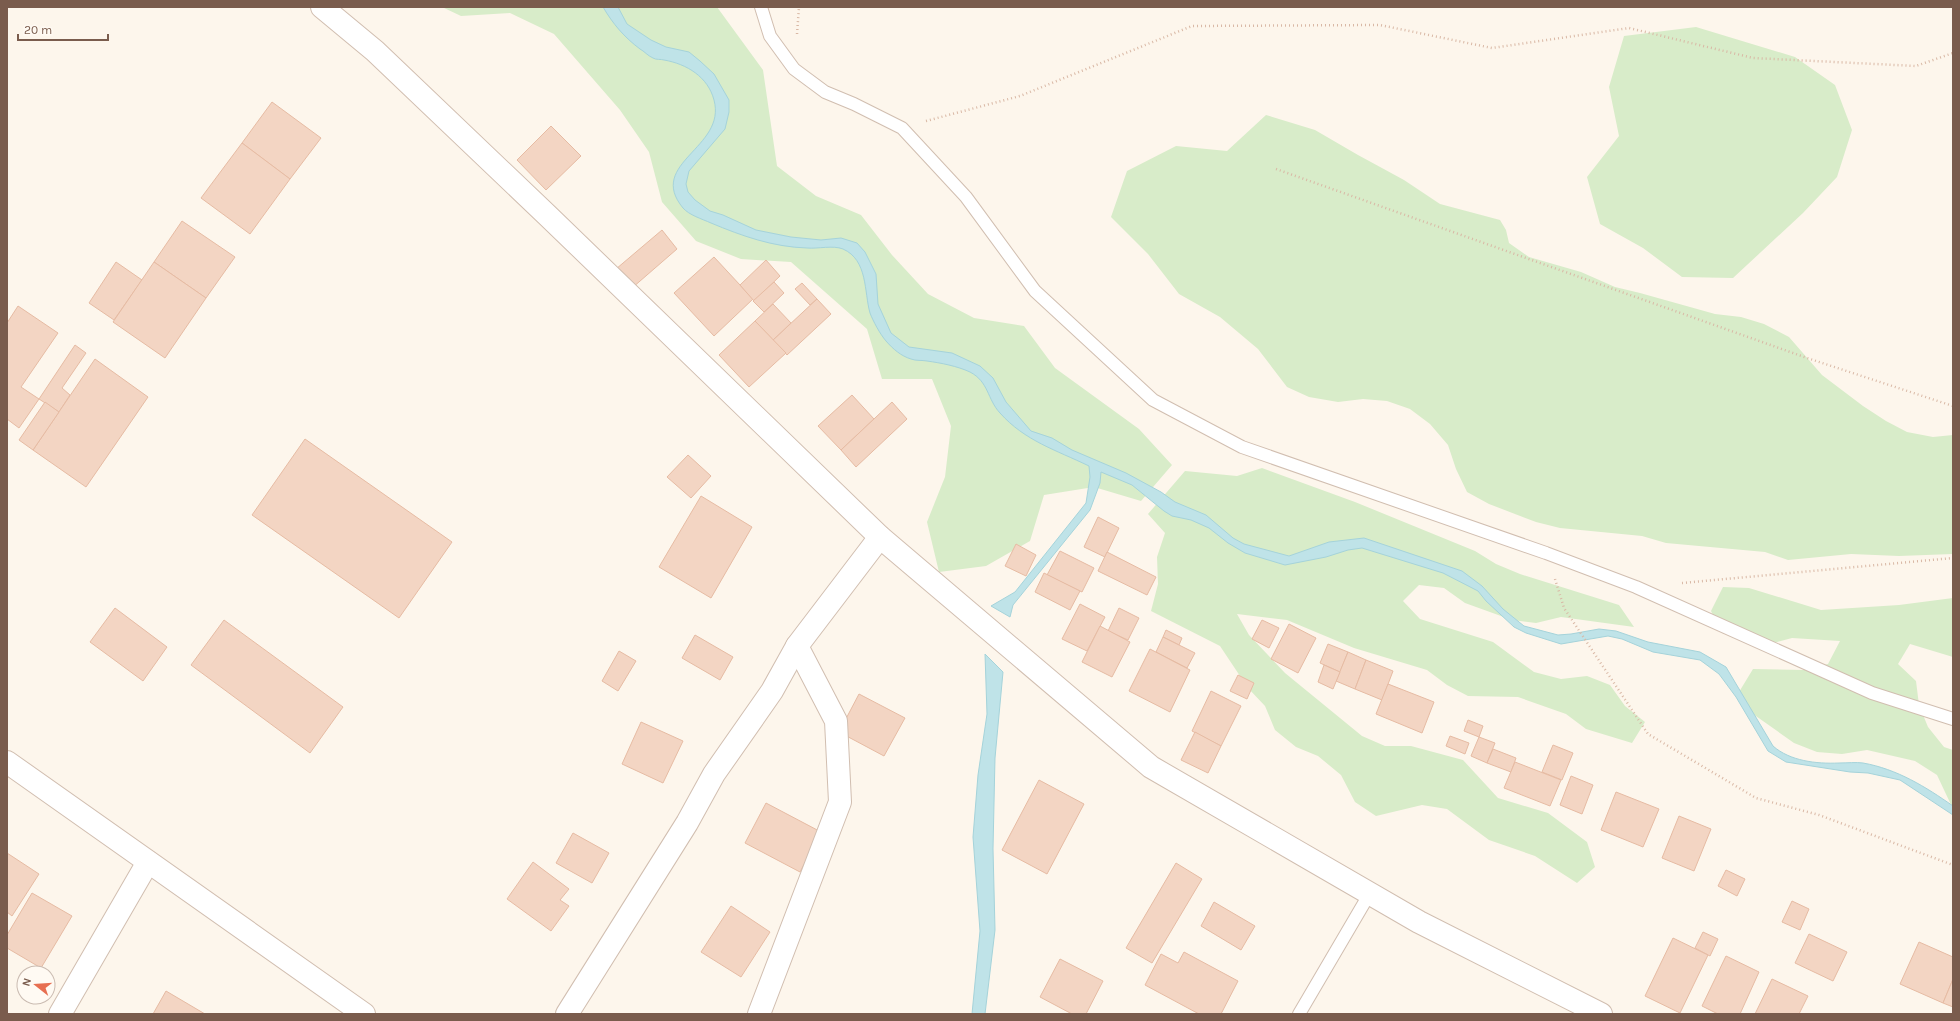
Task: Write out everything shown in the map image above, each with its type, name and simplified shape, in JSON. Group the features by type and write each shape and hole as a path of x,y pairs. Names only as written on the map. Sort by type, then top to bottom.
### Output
{"street":[{"path":"322,7 375,51 467,138 880,537 1151,767 1419,922 1602,1014"},
{"path":"567,1014 687,823 714,774 772,691 797,646 880,537"},
{"path":"759,1014 840,802 836,721 797,646"},
{"path":"7,762 364,1014"},
{"path":"60,1014 148,862"}],"lane":[{"path":"761,7 770,36 794,70 825,92 854,104 902,128 966,197 1035,291 1152,400 1242,447 1546,553 1636,587 1872,693 1953,718"},
{"path":"1299,1014 1370,893"}],"path":[{"path":"902,128 1020,96 1192,26 1380,25 1492,48 1629,28 1754,58 1916,66 1953,53"},
{"path":"1276,168 1807,358 1953,406"},
{"path":"1546,553 1564,608 1648,734 1756,798 1819,815 1953,865"},
{"path":"1636,587 1953,558"}],"green space":[{"path":"442,7 717,7 763,70 777,166 816,196 861,215 892,255 928,294 974,318 1024,326 1055,368 1139,429 1172,465 1141,501 1094,487 1044,495 1030,541 986,566 939,572 927,522 945,477 951,426 932,379 882,379 867,329 791,262 741,259 696,241 662,202 649,152 620,110 554,34 510,13 461,16"},
{"path":"1696,27 1795,57 1835,85 1852,130 1837,177 1803,213 1733,278 1682,277 1643,248 1600,224 1587,177 1619,136 1609,87 1624,36"},
{"path":"1266,115 1315,130 1404,180 1440,204 1500,220 1506,230 1509,243 1529,257 1581,272 1615,287 1715,314 1741,317 1764,324 1789,337 1822,375 1863,406 1886,421 1907,432 1933,437 1953,435 1953,554 1899,556 1851,554 1788,560 1765,552 1666,543 1642,536 1560,528 1536,522 1489,504 1467,492 1456,469 1448,445 1430,424 1410,409 1387,401 1363,399 1338,402 1309,397 1287,387 1258,349 1220,317 1179,294 1148,254 1111,217 1127,171 1176,146 1227,151"},
{"path":"1262,468 1355,502 1475,551 1496,564 1520,574 1619,605 1634,627 1561,617 1536,623 1512,620 1465,603 1444,588 1419,585 1403,601 1420,619 1493,642 1534,672 1561,679 1587,676 1610,685 1625,706 1645,722 1632,743 1586,729 1566,714 1518,697 1468,696 1447,685 1427,670 1354,648 1287,620 1237,614 1249,635 1285,673 1362,736 1385,746 1411,746 1463,760 1498,798 1548,813 1587,842 1595,867 1577,883 1535,856 1489,840 1447,809 1422,805 1376,816 1355,802 1341,775 1318,756 1296,747 1275,730 1265,706 1248,688 1220,646 1151,611 1158,584 1157,557 1165,533 1148,514 1185,471 1237,476"},
{"path":"1723,587 1749,588 1821,610 1899,605 1953,598 1953,657 1910,644 1898,664 1916,681 1919,705 1928,727 1944,747 1953,750 1953,809 1937,775 1915,761 1867,750 1842,754 1817,752 1794,743 1753,714 1739,692 1753,669 1804,670 1828,664 1840,641 1792,638 1769,644 1746,640 1722,633 1711,611"}],"water":[{"path":"603,7 618,7 627,24 651,40 666,47 689,52 714,74 729,100 729,112 725,129 689,171 686,184 688,192 695,200 710,211 723,215 756,230 791,237 821,240 841,238 857,243 865,252 876,274 878,304 891,333 909,347 952,353 980,366 993,378 1006,402 1031,431 1052,438 1072,450 1126,473 1161,492 1175,502 1206,515 1233,538 1244,544 1289,556 1329,542 1364,538 1462,571 1482,586 1503,609 1524,626 1558,635 1599,629 1616,631 1648,642 1700,652 1726,667 1773,746 1780,751 1795,758 1812,762 1860,763 1876,766 1899,774 1922,786 1953,806 1953,815 1900,780 1868,773 1850,772 1786,762 1768,751 1736,697 1719,674 1700,660 1653,652 1622,639 1608,636 1561,644 1526,633 1514,627 1486,601 1478,591 1443,573 1362,548 1285,565 1245,553 1228,543 1209,528 1191,520 1172,516 1132,485 1101,472 1100,483 1090,510 1013,605 1010,617 991,606 1015,592 1086,503 1090,477 1089,466 1030,438 1020,431 1000,413 992,402 981,381 970,372 943,364 913,360 894,349 881,335 871,316 864,277 857,261 851,254 839,248 782,246 758,240 696,217 683,208 674,192 674,179 680,167 709,131 715,117 714,100 711,92 702,78 688,68 673,62 654,59 640,49 619,30"},
{"path":"985,654 1003,672 995,758 993,849 995,930 985,1014 972,1014 980,931 973,837 978,775 987,714"}],"building":[{"path":"272,102 321,138 290,179 242,143"},
{"path":"551,126 581,156 546,190 517,160"},
{"path":"242,143 290,179 250,234 201,198"},
{"path":"182,221 235,257 206,298 154,262"},
{"path":"662,230 677,249 632,288 616,269"},
{"path":"714,257 753,299 714,336 674,293"},
{"path":"766,260 780,276 754,301 740,285"},
{"path":"116,262 142,280 114,320 89,303"},
{"path":"154,262 206,298 165,358 113,322"},
{"path":"774,282 784,293 764,312 753,301"},
{"path":"802,283 817,299 810,305 795,289"},
{"path":"817,299 831,314 787,355 773,340"},
{"path":"773,304 791,323 773,340 755,321"},
{"path":"18,306 58,333 21,387 39,399 19,428 7,419 7,323"},
{"path":"755,321 786,353 749,387 719,355"},
{"path":"75,345 86,353 62,388 70,395 59,412 39,399"},
{"path":"95,359 148,397 86,487 33,450"},
{"path":"852,395 874,419 841,450 818,426"},
{"path":"45,402 59,412 33,450 19,440"},
{"path":"892,402 907,419 856,467 841,450"},
{"path":"305,439 452,542 399,618 252,515"},
{"path":"688,455 711,476 691,498 667,477"},
{"path":"701,496 752,527 711,598 659,567"},
{"path":"1098,517 1119,528 1105,557 1084,547"},
{"path":"1016,544 1036,555 1026,576 1005,566"},
{"path":"1060,551 1094,568 1082,592 1047,575"},
{"path":"1107,552 1156,577 1147,595 1098,571"},
{"path":"1044,573 1080,591 1070,610 1035,592"},
{"path":"1080,604 1105,617 1087,651 1062,639"},
{"path":"115,608 167,647 143,681 90,642"},
{"path":"1119,608 1139,618 1128,640 1108,631"},
{"path":"224,620 343,707 310,753 191,665"},
{"path":"1262,620 1279,628 1269,648 1252,639"},
{"path":"1289,624 1316,638 1298,673 1271,659"},
{"path":"1100,626 1130,642 1112,677 1082,662"},
{"path":"1166,630 1182,638 1179,645 1163,637"},
{"path":"695,635 733,657 720,680 682,658"},
{"path":"1163,637 1195,653 1187,668 1156,652"},
{"path":"1328,644 1348,652 1340,672 1320,663"},
{"path":"1150,649 1190,670 1170,712 1129,691"},
{"path":"619,651 636,661 618,691 602,681"},
{"path":"1348,652 1366,660 1355,689 1336,681"},
{"path":"1366,660 1393,671 1382,700 1355,689"},
{"path":"1324,665 1340,672 1333,689 1318,682"},
{"path":"1238,675 1254,683 1247,699 1230,691"},
{"path":"1388,684 1434,702 1422,733 1376,714"},
{"path":"1211,691 1241,706 1221,746 1192,731"},
{"path":"859,694 905,718 884,756 839,732"},
{"path":"1468,720 1483,726 1479,737 1464,731"},
{"path":"641,722 683,741 663,783 622,764"},
{"path":"1195,732 1221,746 1208,773 1181,760"},
{"path":"1450,736 1469,743 1465,754 1446,746"},
{"path":"1479,737 1495,743 1487,763 1471,756"},
{"path":"1553,745 1573,753 1562,780 1542,772"},
{"path":"1493,749 1516,758 1511,772 1487,763"},
{"path":"1515,762 1561,780 1550,806 1504,788"},
{"path":"1571,776 1593,785 1582,814 1560,805"},
{"path":"1039,780 1084,804 1047,874 1002,850"},
{"path":"1616,792 1659,809 1643,847 1601,830"},
{"path":"766,803 821,832 800,872 745,843"},
{"path":"1679,816 1711,829 1694,871 1662,858"},
{"path":"573,833 609,853 592,883 556,863"},
{"path":"7,853 39,874 12,916 7,912"},
{"path":"533,862 569,889 560,900 569,906 551,931 507,899"},
{"path":"1176,863 1202,879 1152,963 1126,948"},
{"path":"1726,870 1745,879 1737,896 1718,886"},
{"path":"32,893 72,916 43,965 36,965 7,948 7,935"},
{"path":"1792,901 1809,909 1800,930 1782,922"},
{"path":"1214,902 1255,926 1241,950 1201,926"},
{"path":"731,906 770,932 741,977 701,952"},
{"path":"1703,932 1718,939 1710,956 1695,948"},
{"path":"1809,934 1847,952 1833,981 1795,963"},
{"path":"1673,938 1708,955 1680,1013 1645,996"},
{"path":"1919,942 1953,957 1953,979 1943,1003 1900,984"},
{"path":"1184,952 1238,981 1221,1014 1199,1014 1145,985 1161,954 1178,963"},
{"path":"1726,956 1759,972 1740,1014 1718,1014 1702,1006"},
{"path":"1060,959 1103,981 1086,1014 1072,1014 1040,997"},
{"path":"1772,979 1808,996 1799,1014 1755,1014"},
{"path":"1953,979 1953,1007 1943,1003"},
{"path":"166,991 205,1014 153,1014"}]}
